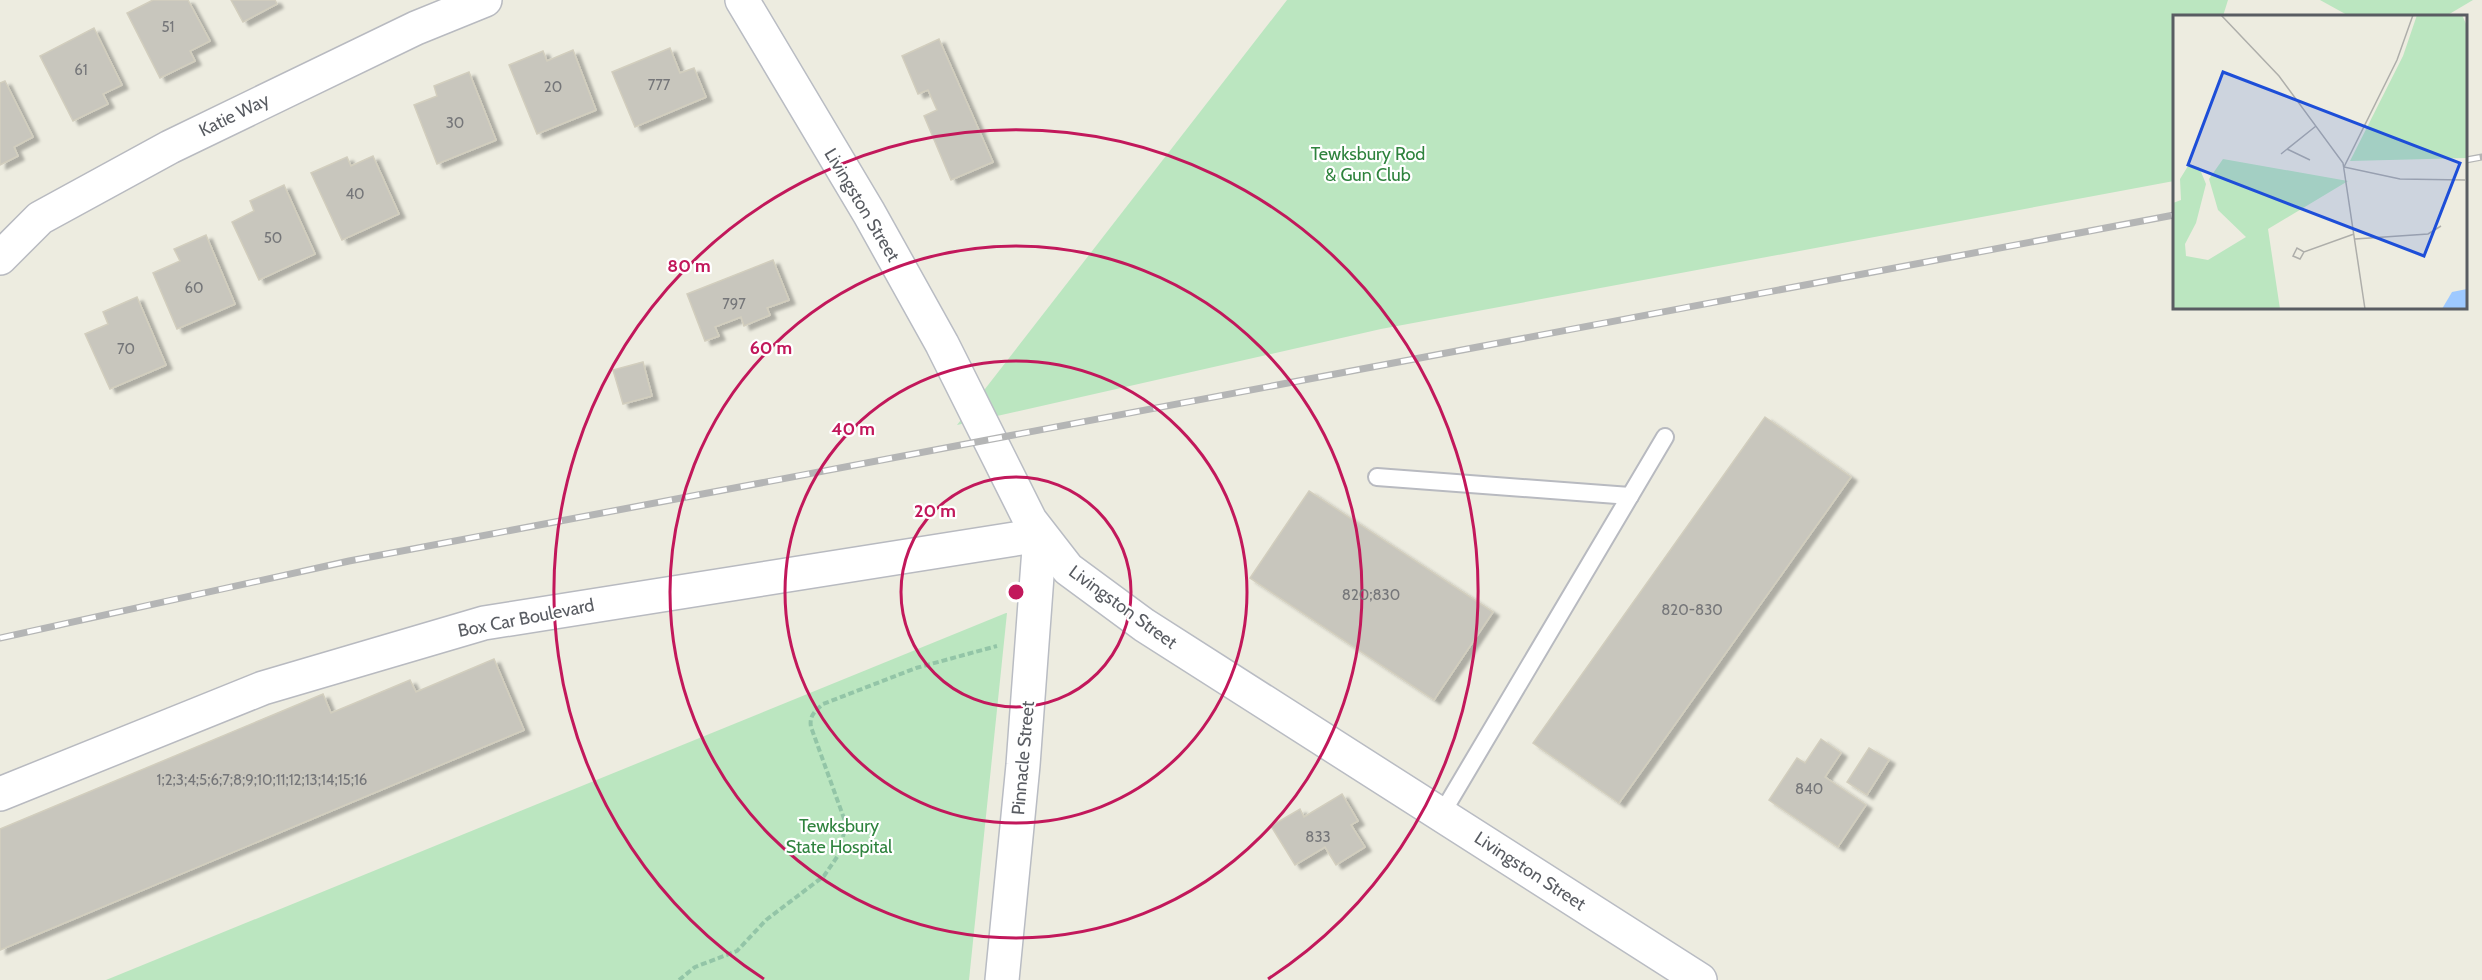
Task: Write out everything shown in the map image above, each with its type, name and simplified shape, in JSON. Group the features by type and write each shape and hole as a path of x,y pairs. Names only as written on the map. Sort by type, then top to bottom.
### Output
{"street":[{"name":"Katie Way","path":"0,258 40,218 170,147 373,48 485,0"},
{"name":"Livingston Street","path":"742,0 869,213 942,344 1040,535 1068,569 1111,603 1700,980"},
{"name":"Pinnacle Street","path":"1002,980 1040,535"},
{"name":"Box Car Boulevard","path":"0,794 263,688 484,623 1040,535"}],"lane":[{"path":"1442,815 1665,437"},
{"path":"1377,477 1630,496"}],"path":[{"path":"679,980 695,967 737,951 766,920 824,876 839,854 846,824 812,727 811,718 816,709 823,704 916,668 1032,637"}],"green space":[{"name":"Tewksbury Rod & Gun Club","path":"1287,0 2228,0 2223,15 2173,15 2173,181 1381,329 957,425"},
{"path":"2320,0 2473,0 2448,15 2347,15"},
{"name":"Tewksbury State Hospital","path":"1006,613 969,980 106,980"}],"building":[{"path":"153,0 188,0 210,41 190,51 195,61 160,78 127,13"},
{"path":"231,0 275,0 277,4 243,22"},
{"path":"94,28 122,85 103,94 108,104 73,121 40,56"},
{"path":"939,39 993,162 951,180 924,116 937,110 928,90 918,94 902,56"},
{"path":"670,48 680,73 694,68 706,97 635,127 612,72"},
{"path":"573,50 596,110 537,134 509,65 543,51 547,61"},
{"path":"469,72 496,140 437,164 414,105 437,96 434,86"},
{"path":"5,81 33,137 14,147 18,156 0,165 0,83"},
{"path":"373,156 399,214 342,240 311,173 347,157 351,166"},
{"path":"284,185 315,254 259,280 232,222 254,211 250,201"},
{"path":"206,235 235,304 177,329 153,273 180,261 174,249"},
{"path":"773,260 789,300 767,308 770,315 744,326 741,317 715,327 719,336 705,341 687,294"},
{"path":"137,297 166,365 110,389 85,334 108,324 103,312"},
{"path":"643,362 652,396 623,404 613,370"},
{"path":"1765,417 1851,477 1619,803 1533,743"},
{"path":"1309,491 1493,612 1434,700 1250,578"},
{"path":"494,659 524,730 0,950 0,829 323,694 331,713 410,680 416,692"},
{"path":"1821,739 1841,753 1825,777 1866,805 1838,847 1769,800 1797,758 1805,763"},
{"path":"1869,748 1889,760 1867,795 1847,782"},
{"path":"1342,794 1358,821 1351,825 1365,847 1336,865 1325,847 1295,865 1271,826 1300,809 1304,817"}],"railway":[{"path":"2467,160 2482,157"},
{"path":"0,638 349,561 2173,215"}]}
